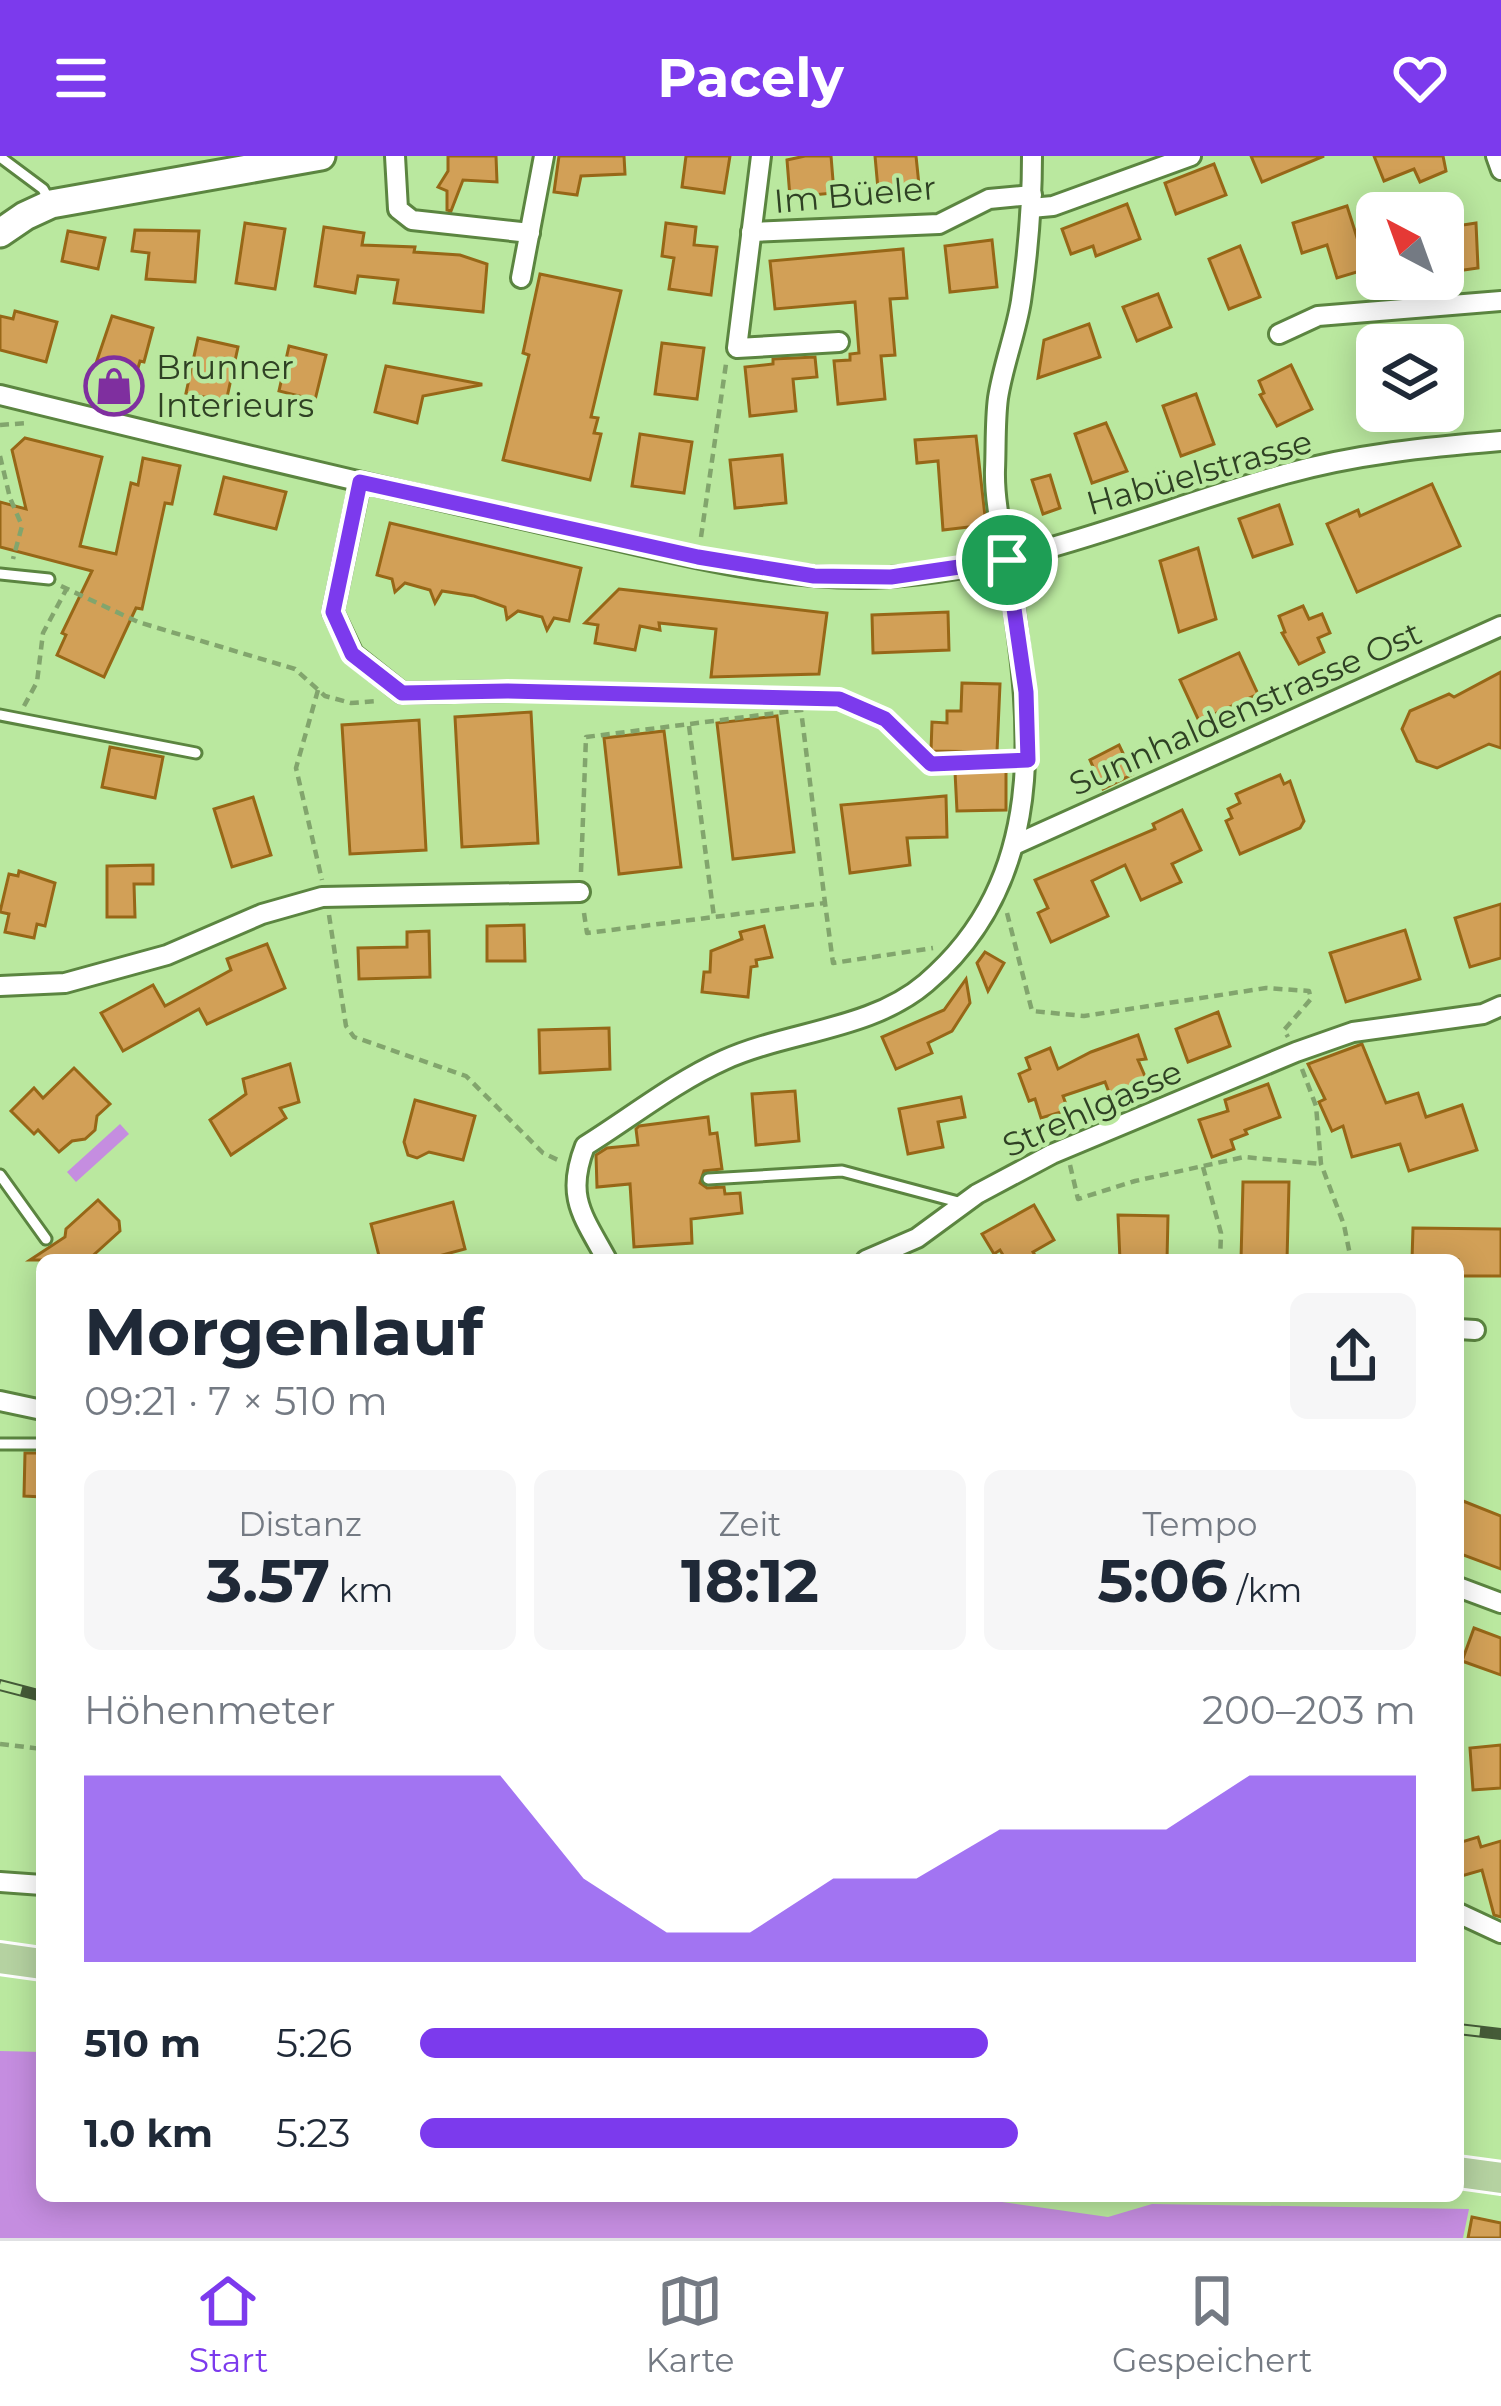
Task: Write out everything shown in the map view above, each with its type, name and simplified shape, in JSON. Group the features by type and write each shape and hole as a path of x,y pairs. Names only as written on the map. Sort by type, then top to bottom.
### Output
{"main road":[{"path":"0,1958 36,1963"},
{"path":"1464,2173 1501,2178"}],"street":[{"path":"0,233 51,204 321,156"},
{"path":"394,156 398,209 412,220 530,233"},
{"path":"521,278 544,156"},
{"name":"Im Büeler","path":"737,347 761,156"},
{"path":"605,1254 574,1192 585,1146 720,1062 769,1042 877,1012 924,985 963,944 998,887 1014,845 1028,760 1026,692 995,478 998,398 1020,304 1032,156"},
{"name":"Im Büeler","path":"751,232 939,224 989,199 1053,206 1190,156"},
{"path":"1496,156 1501,170"},
{"path":"1279,334 1318,316 1501,301"},
{"path":"737,347 839,342"},
{"name":"Habüelstrasse","path":"0,395 360,482 698,557 814,576 891,577 1007,560 1290,472 1405,449 1501,441"},
{"path":"360,482 333,612 352,654 402,693 507,691"},
{"name":"Sunnhaldenstrasse Ost","path":"1014,845 1501,626"},
{"path":"0,986 65,983 167,955 262,914 327,897 580,892"},
{"name":"Strehlgasse","path":"880,1254 916,1238 964,1204 1052,1154 1353,1032 1483,1014 1501,1006"},
{"path":"0,1401 36,1410"},
{"path":"1464,1589 1501,1603"},
{"path":"0,1882 36,1885"},
{"path":"1464,1916 1501,1933"}],"lane":[{"path":"0,157 43,189 51,204"},
{"path":"5,574 47,579"},
{"path":"839,699 885,719 931,764 1028,760"},
{"path":"0,715 196,753"},
{"path":"708,1179 842,1171 964,1204"},
{"path":"0,1175 46,1239"},
{"path":"0,1444 36,1444"}],"path":[{"path":"700,543 727,356 737,347"},
{"path":"0,425 27,423"},
{"path":"0,456 22,526 5,574"},
{"path":"47,579 138,622 295,669 325,696 351,703 402,693"},
{"path":"22,718 25,701 38,682 43,633 67,589"},
{"path":"317,860 296,768 318,690"},
{"path":"507,691 839,699"},
{"path":"825,903 586,933 580,892 586,737 801,710 833,962 963,944"},
{"path":"689,724 714,917"},
{"path":"998,887 1014,931 1032,1011 1084,1016 1266,988 1309,991 1311,998 1284,1030 1291,1042"},
{"path":"327,897 346,1026 354,1037 466,1076 542,1153 576,1169"},
{"path":"1300,1064 1316,1106 1321,1163 1351,1254"},
{"path":"1069,1159 1078,1198 1244,1157 1321,1163"},
{"path":"1203,1167 1221,1233 1220,1254"},
{"path":"0,1744 36,1748"}],"shaded area":[{"path":"120,1124 129,1134 76,1182 67,1172"},
{"path":"0,2051 36,2052 36,2202 1002,2202 1108,2217 1152,2204 1469,2209 1463,2238 0,2238"}],"building":[{"path":"448,156 496,156 497,182 463,180 451,211 447,210 447,191 438,187 448,171"},
{"path":"559,156 624,156 625,174 581,176 577,195 554,192"},
{"path":"686,156 730,156 724,193 682,187"},
{"path":"831,156 834,193 790,197 787,160"},
{"path":"875,156 916,156 919,185 878,189"},
{"path":"1251,156 1324,156 1262,182"},
{"path":"1374,156 1443,156 1446,171 1420,182 1414,169 1384,181"},
{"path":"1214,164 1226,195 1176,214 1165,183"},
{"path":"1127,204 1140,239 1096,256 1093,246 1071,254 1062,229"},
{"path":"1347,206 1356,234 1356,272 1337,278 1327,245 1302,253 1293,223"},
{"path":"245,223 285,229 275,289 236,283"},
{"path":"666,223 696,227 694,245 717,247 711,295 669,289 674,258 662,256"},
{"path":"1476,223 1478,268 1464,270 1464,225"},
{"path":"324,227 364,233 362,245 415,247 414,252 460,255 487,264 483,312 394,303 398,280 358,276 355,293 315,286"},
{"path":"135,230 199,231 195,282 146,279 149,253 132,251"},
{"path":"68,231 105,238 98,269 62,261"},
{"path":"992,240 997,287 950,292 945,246"},
{"path":"1240,246 1260,297 1229,309 1209,259"},
{"path":"903,249 907,298 890,299 895,355 881,356 885,399 838,404 834,361 850,360 850,354 859,353 855,302 775,309 770,261"},
{"path":"540,274 621,291 591,417 598,418 594,433 601,434 590,480 503,460 529,355 523,353"},
{"path":"1158,294 1171,327 1137,341 1123,307"},
{"path":"15,311 57,322 46,362 0,350 0,316 13,319"},
{"path":"112,316 153,328 144,362 138,368 125,365 118,392 89,384"},
{"path":"1089,324 1100,357 1038,378 1044,340"},
{"path":"198,338 238,347 226,402 186,393"},
{"path":"662,343 704,348 697,399 655,394"},
{"path":"289,346 326,355 315,400 279,391"},
{"path":"815,357 817,377 793,379 796,411 750,416 745,367 773,364 773,359"},
{"path":"1291,365 1312,409 1277,426 1260,395 1264,393 1259,381"},
{"path":"386,366 481,385 423,396 417,423 375,412"},
{"path":"1196,394 1214,444 1181,456 1163,406"},
{"path":"1106,423 1127,471 1092,483 1075,434"},
{"path":"640,434 692,442 684,493 632,486"},
{"path":"976,436 986,525 943,530 938,461 917,463 915,440"},
{"path":"25,438 102,457 80,546 116,554 131,483 138,485 143,458 180,466 172,504 165,503 142,609 136,608 104,677 57,655 66,635 62,633 92,571 0,547 0,502 26,509 12,450"},
{"path":"782,455 786,503 735,508 730,460"},
{"path":"1050,475 1060,508 1043,514 1032,480"},
{"path":"224,477 286,492 276,529 215,514"},
{"path":"1432,484 1460,546 1357,592 1327,524 1358,510 1360,516"},
{"path":"1279,505 1292,544 1253,557 1239,519"},
{"path":"390,523 581,568 569,621 554,618 547,630 542,617 518,611 507,619 505,607 474,596 442,591 435,603 430,590 405,583 395,592 392,579 377,575"},
{"path":"1198,548 1216,619 1179,632 1160,561"},
{"path":"619,589 827,613 819,674 711,677 716,629 659,623 660,630 640,626 635,650 595,643 598,625 585,623"},
{"path":"1303,606 1309,619 1322,614 1330,633 1318,638 1324,652 1299,664 1282,633 1279,616"},
{"path":"948,612 949,650 873,653 872,615"},
{"path":"1239,653 1258,694 1199,721 1180,680"},
{"path":"1501,672 1501,748 1489,744 1437,768 1417,761 1402,729 1410,711 1449,694 1454,697"},
{"path":"962,683 1000,684 997,752 931,751 932,722 947,723 947,711 961,711"},
{"path":"531,712 538,843 462,847 455,717"},
{"path":"777,716 794,852 733,859 717,723"},
{"path":"419,720 426,850 350,854 342,725"},
{"path":"664,731 681,867 619,874 604,738"},
{"path":"1119,745 1133,774 1103,789 1090,760"},
{"path":"110,747 163,757 155,798 102,787"},
{"path":"1006,770 1006,810 957,811 955,772"},
{"path":"1280,775 1284,784 1290,781 1304,821 1300,828 1240,854 1226,821 1232,818 1228,809 1240,803 1236,794"},
{"path":"946,796 947,837 907,838 910,865 850,873 841,805"},
{"path":"253,797 271,855 232,867 214,809"},
{"path":"1182,810 1201,850 1172,864 1181,882 1141,900 1125,865 1092,881 1108,916 1051,942 1038,913 1048,908 1035,880 1155,829 1153,824"},
{"path":"153,865 153,884 134,884 135,917 107,917 107,866"},
{"path":"19,871 55,883 45,926 37,924 34,938 5,932 9,914 0,912 9,874 18,876"},
{"path":"1501,904 1501,958 1470,967 1455,918"},
{"path":"524,925 525,961 487,961 487,926"},
{"path":"764,926 772,957 756,960 757,966 751,967 748,997 702,992 711,951 742,939 740,932"},
{"path":"1405,930 1420,979 1346,1002 1330,953"},
{"path":"429,931 430,977 359,979 358,948 407,947 407,932"},
{"path":"267,944 285,988 207,1024 199,1009 123,1051 101,1013 153,985 165,1006 231,970 227,959"},
{"path":"985,952 1004,963 988,991 977,963"},
{"path":"966,979 970,1003 952,1031 928,1043 932,1053 896,1069 882,1037 944,1010"},
{"path":"1218,1012 1230,1046 1188,1062 1176,1029"},
{"path":"609,1028 610,1069 540,1073 539,1030"},
{"path":"1138,1035 1146,1059 1138,1060 1150,1088 1113,1103 1105,1082 1063,1096 1068,1110 1041,1118 1019,1074 1030,1069 1026,1058 1050,1048 1058,1069"},
{"path":"1362,1044 1386,1103 1418,1093 1426,1117 1462,1105 1477,1150 1409,1171 1400,1144 1352,1157 1343,1126 1332,1131 1319,1102 1325,1099 1308,1064"},
{"path":"290,1064 299,1102 280,1108 286,1118 231,1155 210,1120 246,1094 243,1079"},
{"path":"74,1068 110,1104 97,1116 95,1130 59,1152 11,1111 34,1088 43,1098"},
{"path":"1268,1084 1280,1117 1245,1130 1247,1134 1231,1140 1234,1149 1212,1157 1199,1120 1228,1111 1225,1100"},
{"path":"795,1091 799,1141 756,1145 752,1094"},
{"path":"961,1097 965,1117 938,1122 943,1147 908,1154 899,1109"},
{"path":"415,1100 475,1116 463,1160 429,1152 417,1158 408,1155 404,1142"},
{"path":"708,1117 710,1134 717,1133 722,1169 704,1171 700,1183 707,1188 724,1187 725,1194 740,1193 742,1213 691,1219 692,1243 634,1247 630,1184 597,1187 596,1155 607,1148 638,1145 639,1126"},
{"path":"1243,1182 1289,1182 1287,1254 1241,1254"},
{"path":"98,1200 119,1221 120,1231 95,1254 39,1254 65,1237 66,1229"},
{"path":"453,1202 465,1249 446,1254 378,1254 371,1224"},
{"path":"1034,1205 1054,1240 1034,1254 1002,1254 1000,1250 994,1254 982,1234"},
{"path":"1118,1215 1168,1216 1167,1254 1120,1254"},
{"path":"1413,1228 1501,1229 1501,1276 1464,1276 1464,1254 1412,1254"},
{"path":"25,1453 36,1453 36,1497 24,1496"},
{"path":"1464,1501 1501,1516 1501,1569 1464,1555"},
{"path":"1474,1628 1501,1638 1501,1675 1464,1662"},
{"path":"1501,1745 1501,1788 1473,1790 1470,1748"},
{"path":"1478,1837 1481,1847 1501,1841 1501,1917 1494,1915 1482,1870 1464,1875 1464,1841"},
{"path":"1472,2217 1501,2223 1501,2238 1468,2238"}],"railway":[{"path":"0,1685 36,1694"},
{"path":"1464,2030 1501,2034"}],"place":[{"name":"Brunner Interieurs","path":"114,386"}],"route":[{"path":"360,482 698,557 814,576 891,577 1007,560 1026,692 1028,760 931,764 885,719 839,699 402,693 352,654 333,612 360,482"}]}
